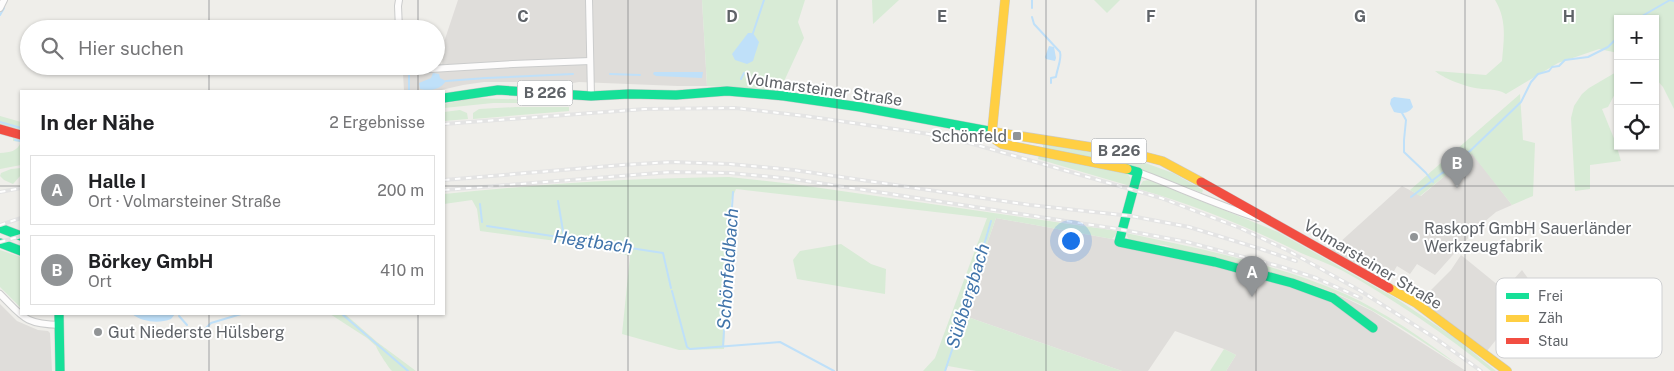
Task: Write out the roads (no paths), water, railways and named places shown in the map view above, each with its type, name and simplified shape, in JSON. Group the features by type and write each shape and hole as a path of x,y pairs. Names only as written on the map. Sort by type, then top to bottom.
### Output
{"main road":[{"path":"992,132 1005,0"},
{"name":"Volmarsteiner Straße","path":"445,98 498,90 591,96 629,94 676,95 727,91 774,95 860,107 992,132 1135,154 1162,161 1416,303 1507,371"},
{"path":"0,129 20,134"},
{"name":"Volmarsteiner Straße","path":"992,132 996,140 1002,144 1138,172"},
{"path":"1138,172 1119,242 1215,262 1292,283 1333,298 1373,328"},
{"path":"0,228 20,236"},
{"path":"0,243 20,251"},
{"path":"60,315 60,371"}],"street":[{"path":"0,8 4,0"},
{"path":"399,20 398,6 400,0"},
{"path":"589,0 591,96"},
{"path":"445,68 590,61"},
{"name":"Volmarsteiner Straße","path":"1138,172 1187,190 1230,209 1271,222"},
{"path":"0,294 20,313"},
{"path":"23,315 28,320 37,323 60,324"}],"water":[{"path":"748,33 753,33 759,42 753,61 747,64 735,60 732,54"},
{"path":"1049,46 1054,47 1055,61 1045,57"},
{"path":"654,72 703,72 702,78 656,76 653,74"},
{"path":"432,75 439,75 440,78 446,81 434,89 420,89 419,83 431,78"},
{"path":"1394,97 1410,99 1413,107 1404,113 1394,112 1390,104 1391,99"},
{"path":"133,315 174,315 166,321 156,322"}],"waterway":[{"name":"Schönfeldbach","path":"753,33 764,0"},
{"path":"1032,0 1032,8"},
{"path":"1644,15 1670,0 1674,1"},
{"path":"0,15 4,8"},
{"name":"Süßbergbach","path":"1032,17 1034,24 1060,52 1056,77 1051,78 1051,83"},
{"path":"1411,197 1442,173 1449,170 1456,160 1470,151 1521,102 1531,82 1538,74 1549,71 1552,67 1559,66 1565,60 1588,57 1608,47 1614,41"},
{"name":"Schönfeldbach","path":"741,79 744,73"},
{"path":"446,81 573,74"},
{"path":"610,74 640,75"},
{"name":"Hegtbach","path":"409,75 409,90"},
{"path":"1402,113 1406,120 1404,152 1433,182"},
{"path":"0,122 20,128"},
{"path":"15,140 20,141"},
{"name":"Schönfeldbach","path":"723,346 733,192"},
{"path":"558,201 564,237"},
{"name":"Hegtbach","path":"480,204 482,222"},
{"name":"Süßbergbach","path":"945,371 991,221"},
{"name":"Hegtbach","path":"487,226 663,253 671,288"},
{"name":"Hegtbach","path":"672,291 687,347 690,349 780,342 834,371"},
{"path":"194,331 201,333 211,323 238,315"},
{"path":"343,315 408,371"},
{"path":"179,316 187,325"}],"railway":[{"path":"445,124 645,109 735,108 929,134 973,144 1161,198 1240,228 1287,250 1359,290 1435,338 1481,371"},
{"path":"445,180 671,162 730,164 794,170 1030,205 1131,216 1189,227 1296,261"},
{"path":"445,190 671,172 730,173 793,179 1118,229 1187,242 1282,267 1316,278 1361,298"},
{"path":"0,192 20,188"},
{"path":"0,225 20,218"},
{"path":"0,242 20,236"}],"place":[{"name":"Schönfeld","path":"1017,136"},
{"name":"Börkey GmbH","path":"1457,188"},
{"name":"Raskopf GmbH Sauerländer Werkzeugfabrik","path":"1414,237"},
{"name":"Halle I","path":"1252,297"},
{"name":"Gut Niederste Hülsberg","path":"98,332"}]}
